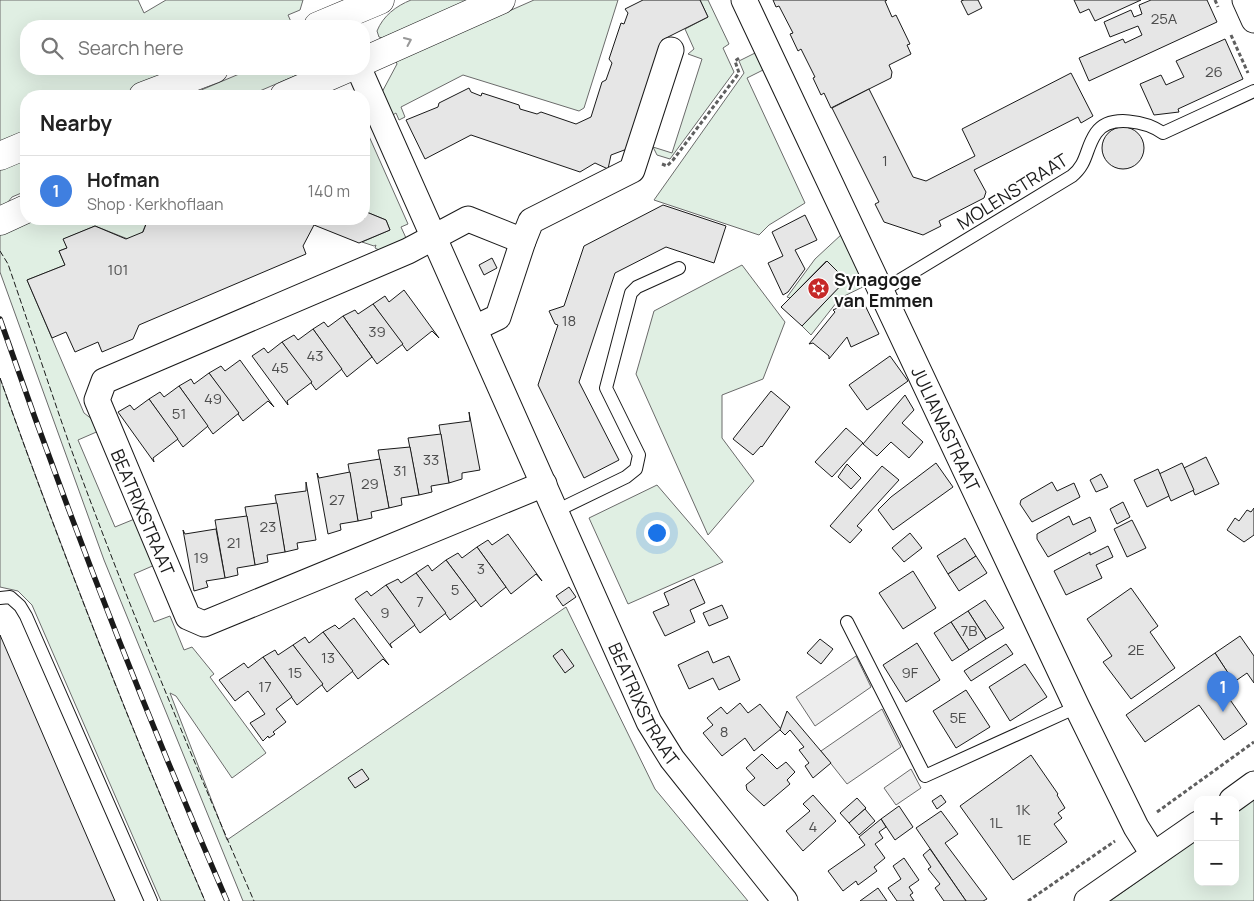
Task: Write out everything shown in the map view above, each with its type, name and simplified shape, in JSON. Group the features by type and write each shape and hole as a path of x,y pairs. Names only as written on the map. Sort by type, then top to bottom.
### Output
{"street":[{"path":"340,20 380,0"},
{"path":"370,58 501,0"},
{"name":"JULIANASTRAAT","path":"744,0 1077,707 1136,826 1154,854"},
{"path":"1245,0 1254,20"},
{"path":"476,328 498,318 530,221 632,170 671,50"},
{"path":"159,90 198,75"},
{"path":"298,90 332,75"},
{"name":"BEATRIXSTRAAT","path":"362,75 368,90"},
{"name":"BEATRIXSTRAAT","path":"370,94 476,328 649,722 672,759 785,901"},
{"path":"0,156 20,148"},
{"path":"0,220 20,212"},
{"name":"BEATRIXSTRAAT","path":"523,241 468,219 408,251 104,381 97,400 188,617 204,624 544,484"},
{"path":"1238,796 1254,784"},
{"path":"1087,901 1194,827"}],"lane":[{"name":"MOLENSTRAAT","path":"882,291 1083,168 1096,134 1102,128 1121,121 1137,122 1152,126 1163,133 1254,91"},
{"path":"556,511 626,477 636,469 639,455 606,388 631,293 637,287 680,268"},
{"path":"0,598 10,597 20,606 26,616 152,901"},
{"path":"847,622 925,776 1077,707"}],"path":[{"path":"1215,0 1219,9"},
{"path":"1227,26 1250,78"},
{"path":"637,159 667,166 739,73 735,61 765,45"}],"green space":[{"path":"0,0 138,0 144,13 166,0 303,0 300,10 288,15 290,20 20,20 20,75 172,75 136,90 20,90 20,140 0,148"},
{"path":"411,0 470,0 382,38 379,37 377,31 386,16 395,8"},
{"path":"534,0 618,0 584,108 579,111 463,75 401,107 405,117 399,120 396,113 391,116 381,94 397,64 396,61"},
{"path":"700,0 708,0 729,44 723,48 734,72 670,159 657,155 653,147 672,153 702,59 688,54 694,49 685,29 708,17"},
{"path":"755,53 763,70 747,78 805,203 769,225 759,235 654,200 744,73 739,61"},
{"path":"237,75 297,75 262,90 201,90"},
{"path":"370,138 408,224 401,227 406,238 379,250 375,248 376,245 362,242 390,230 386,220 370,213"},
{"path":"20,158 20,194 12,197 0,212 0,163"},
{"path":"20,222 20,225 146,225 138,243 95,226 64,239 67,248 59,251 65,265 27,280 84,413 97,423 101,430 78,440 115,527 137,518 157,564 134,574 154,622 170,616 184,650 192,647 214,674 210,677 266,753 232,778 176,696 170,693 227,840 566,607 655,789 748,901 243,901 104,560 0,272 0,230"},
{"path":"842,234 867,285 840,298 811,335 802,326 846,280 826,261 790,298 787,297 815,259"},
{"path":"742,265 785,322 763,379 722,395 722,438 754,481 708,535 636,374 654,311"},
{"path":"0,378 98,641 205,901 161,901 32,605 18,591 0,587"},
{"path":"657,485 723,562 628,604 589,518"},
{"path":"1254,799 1254,901 1110,901 1194,842 1194,886 1239,886 1239,810"}],"shaded area":[{"path":"856,656 871,687 815,726 796,697"},
{"path":"882,709 901,747 847,784 821,751"},
{"path":"911,769 921,788 896,805 884,788"}],"building":[{"path":"643,0 700,0 708,17 662,40 627,149 611,155 608,169 595,163 580,172 471,135 425,159 406,120 438,107 439,103 469,88 471,92 481,96 482,93 519,105 520,109 537,114 541,112 576,124 591,117 602,82 606,80 612,63 609,59 621,23 624,24 628,13 625,9"},
{"path":"773,0 887,0 885,1 892,17 896,15 910,44 907,45 911,54 889,65 892,72 891,78 831,108 824,93 821,95 813,78 815,77 801,49 798,51 790,34 793,33 779,6 776,7"},
{"path":"978,0 982,8 968,15 961,1"},
{"path":"1074,0 1141,0 1095,21 1089,9 1080,13"},
{"path":"1151,0 1207,0 1217,22 1089,81 1079,58 1123,39 1125,43 1142,35 1138,26 1110,37 1104,22 1131,10 1134,17 1142,14 1139,5"},
{"path":"1225,39 1243,79 1178,109 1179,112 1154,115 1140,84 1161,75 1166,85 1184,77 1176,61"},
{"path":"1071,73 1093,116 1081,123 1078,117 974,170 986,192 984,198 939,221 941,226 923,235 884,222 875,204 879,202 832,108 869,89 913,177 926,181 975,156 962,129"},
{"path":"1127,127 1135,130 1141,136 1144,148 1141,160 1135,166 1119,169 1111,166 1105,160 1102,144 1105,136 1111,130"},
{"path":"663,205 726,226 714,263 666,247 615,273 579,382 619,460 584,478 538,385 558,325 555,324 549,311 564,306 584,246"},
{"path":"370,213 386,220 390,230 359,243 314,225 370,225"},
{"path":"805,215 817,240 795,250 805,269 788,292 783,295 768,263 783,256 772,232"},
{"path":"146,225 314,225 303,246 306,254 139,325 133,339 102,352 98,342 75,352 66,332 52,338 27,280 65,265 59,251 67,248 63,239 95,226 126,239 143,232"},
{"path":"492,258 497,268 484,275 479,265"},
{"name":"Synagoge van Emmen","path":"827,261 846,280 802,326 781,307"},
{"path":"404,290 439,338 432,331 407,351 373,304 385,296 389,302"},
{"path":"861,297 879,334 851,347 847,337 829,359 829,356 813,343 809,344 835,312 833,310"},
{"path":"373,304 403,344 377,364 343,316 355,310 358,314"},
{"path":"343,316 372,357 347,377 313,329 324,322 328,327"},
{"path":"313,329 342,369 316,390 282,342 294,335 298,340"},
{"path":"282,342 312,382 287,401 288,405 252,356 264,348 268,353"},
{"path":"890,356 908,381 867,410 849,385"},
{"path":"240,360 274,407 268,401 243,421 209,373 221,366 225,371"},
{"path":"209,373 239,413 213,434 179,386 191,379 194,384"},
{"path":"179,386 208,426 183,447 149,399 160,392 164,397"},
{"path":"771,391 790,407 762,447 753,455 733,439"},
{"path":"905,395 914,410 902,423 923,442 909,458 891,442 877,456 863,444"},
{"path":"149,399 178,439 153,458 154,462 118,412 130,405 134,410"},
{"path":"469,412 480,470 462,473 462,479 449,483 439,425 470,421"},
{"path":"846,428 863,443 832,477 815,462"},
{"path":"441,434 449,483 431,486 432,492 419,495 408,438"},
{"path":"410,447 419,495 401,498 402,505 389,508 378,450"},
{"path":"1206,457 1219,484 1195,495 1184,468"},
{"path":"380,459 389,508 371,512 372,518 358,521 348,464"},
{"path":"936,463 953,487 893,530 878,510 891,497"},
{"path":"1182,463 1194,490 1171,501 1159,474"},
{"path":"847,464 861,478 851,489 838,477"},
{"path":"882,466 899,480 857,526 862,530 850,543 830,526"},
{"path":"1158,469 1169,496 1147,507 1134,480"},
{"path":"350,472 358,521 340,524 341,530 328,534 317,473 319,478"},
{"path":"1101,474 1108,487 1096,492 1090,480"},
{"path":"306,482 316,540 297,543 298,549 285,552 275,495 306,491"},
{"path":"1052,482 1057,491 1074,483 1080,497 1032,522 1020,504 1021,500"},
{"path":"1123,502 1130,517 1117,524 1110,509"},
{"path":"277,503 285,552 267,555 268,562 255,565 245,507"},
{"path":"1254,508 1254,535 1244,542 1227,530 1235,518 1239,521 1247,510 1251,512"},
{"path":"247,516 255,565 237,568 238,575 225,578 215,520"},
{"path":"1069,516 1073,525 1090,517 1096,531 1048,557 1037,539 1037,534"},
{"path":"1132,520 1146,548 1127,557 1114,529"},
{"path":"216,529 225,578 206,581 208,587 194,591 183,530 185,534"},
{"path":"910,533 922,548 904,562 892,548"},
{"path":"508,534 542,581 536,574 511,594 477,547 488,540 492,545"},
{"path":"965,538 976,556 948,574 937,556"},
{"path":"1108,546 1113,557 1096,565 1102,578 1066,595 1054,571 1090,552 1090,555"},
{"path":"477,547 506,587 481,607 446,560 458,553 462,558"},
{"path":"976,556 987,573 959,591 948,574"},
{"path":"446,560 476,600 450,620 416,573 428,565 432,571"},
{"path":"913,571 936,608 903,629 879,593"},
{"path":"416,573 446,613 420,633 386,585 398,579 401,583"},
{"path":"694,579 705,603 690,610 695,622 665,636 653,612 669,605 664,593"},
{"path":"386,585 415,625 390,644 392,648 355,599 367,591 371,596"},
{"path":"569,587 576,597 563,606 556,596"},
{"path":"1131,588 1158,626 1150,632 1175,668 1131,699 1103,662 1112,656 1087,619"},
{"path":"985,600 1004,628 986,639 968,611"},
{"path":"722,605 728,618 709,626 703,613"},
{"path":"968,611 986,639 969,650 951,622"},
{"path":"354,618 389,665 383,659 358,679 323,632 335,625 339,629"},
{"path":"951,622 969,650 952,661 934,633"},
{"path":"323,632 353,671 327,692 293,645 305,637 309,643"},
{"path":"0,635 75,809 115,901 0,901"},
{"path":"1240,636 1254,656 1254,683 1247,673 1234,682 1215,653"},
{"path":"820,639 833,649 821,664 807,653"},
{"path":"917,643 940,680 906,702 883,665"},
{"path":"1006,644 1013,654 971,681 964,671"},
{"path":"293,645 323,684 297,705 263,657 275,650 278,655"},
{"path":"562,649 574,666 565,673 553,656"},
{"path":"708,651 713,663 729,656 740,680 719,690 713,678 689,689 678,665"},
{"path":"1215,653 1234,682 1227,687 1230,691 1226,694 1247,724 1224,740 1199,705 1145,742 1126,715"},
{"path":"263,657 292,697 276,709 286,722 273,732 275,734 269,738 268,736 263,741 250,723 265,714 248,691 235,701 219,680 244,663 248,668"},
{"path":"1025,664 1047,697 1010,721 989,687"},
{"path":"966,690 990,727 956,748 933,711"},
{"path":"740,703 748,713 760,704 781,729 754,751 745,738 722,756 703,733 713,725 707,718 721,707 727,714"},
{"path":"787,711 831,763 813,778 805,766 809,763 799,750 804,747 790,730 785,735 780,730"},
{"path":"762,754 777,769 786,762 795,772 787,780 790,784 764,806 747,790 746,785 755,778 746,768"},
{"path":"1031,755 1058,794 1065,808 1058,813 1062,818 1054,824 1067,842 1013,880 960,806"},
{"path":"362,769 369,779 355,788 348,778"},
{"path":"813,795 836,821 803,851 786,831 810,811 803,804"},
{"path":"941,795 946,802 937,809 932,801"},
{"path":"857,798 866,808 849,823 840,813"},
{"path":"899,806 913,827 895,840 881,819"},
{"path":"865,809 875,821 859,835 849,823"},
{"path":"941,811 958,834 945,843 987,899 983,901 966,901 916,828"},
{"path":"881,819 886,827 879,832 883,838 875,844 885,858 874,867 877,871 858,885 856,881 843,891 828,871 865,845 859,837"},
{"path":"930,849 966,901 944,901 935,888 940,884 928,869 931,867 923,855"},
{"path":"904,858 919,880 909,887 913,893 910,895 914,901 897,901 888,888 901,879 893,866"},
{"path":"878,888 887,901 860,901"}],"railway":[{"path":"0,319 52,466 108,612 166,757 227,901"}],"fence":[{"path":"0,251 8,264 70,446 113,561 182,732 254,901"},
{"path":"0,378 98,641 205,901"}],"place":[{"name":"Synagoge van Emmen","path":"818,289"},
{"name":"Hofman","path":"1223,712"}]}
